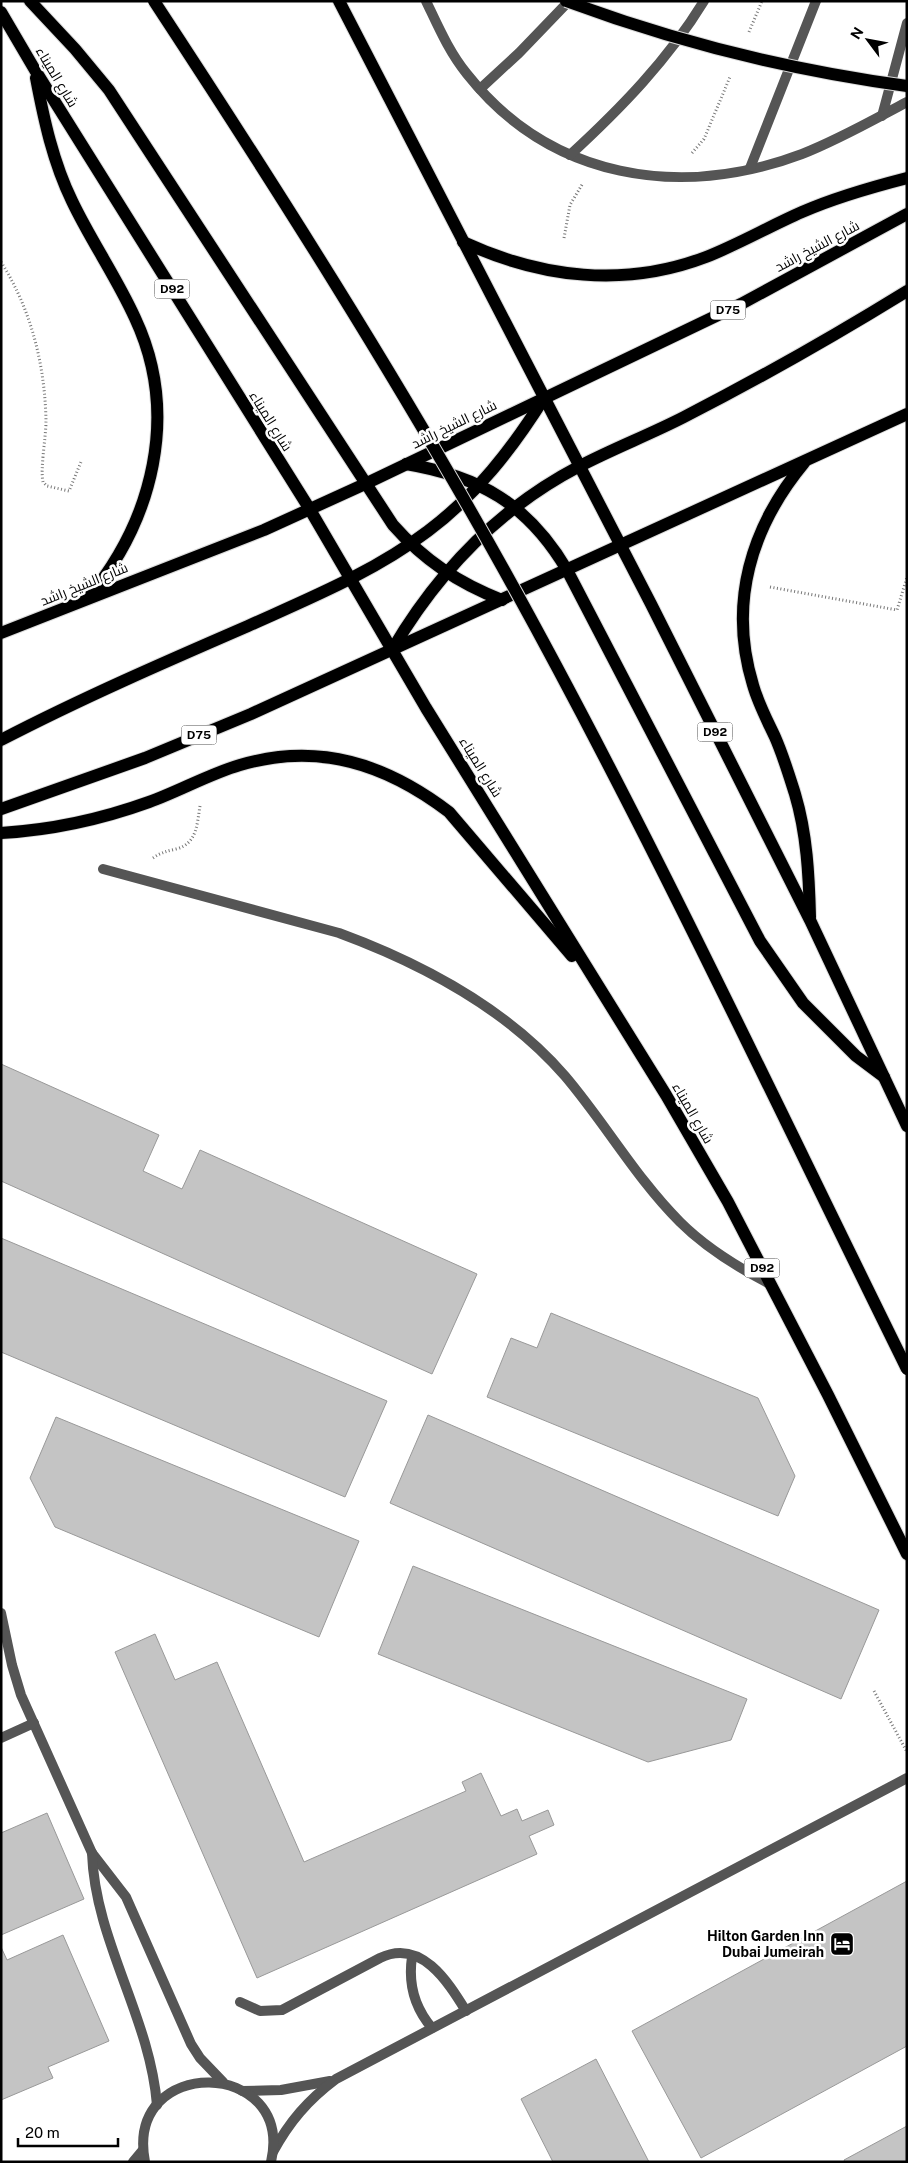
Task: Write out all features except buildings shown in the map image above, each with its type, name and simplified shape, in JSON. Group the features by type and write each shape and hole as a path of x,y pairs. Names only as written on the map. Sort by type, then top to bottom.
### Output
{"main road":[{"path":"30,1 76,49 109,90 364,484 393,525 410,544 446,573 502,600"},
{"path":"154,1 332,278 504,571 664,876 907,1369"},
{"name":"D92","path":"339,1 620,545 810,920 907,1126"},
{"path":"567,1 629,24 701,46 792,68 907,86"},
{"name":"شارع الميناء","path":"1,12 35,70 309,508 392,650 601,990 728,1202 907,1554"},
{"path":"35,70 43,115 55,159 72,201 136,320 152,372 156,398 156,452 143,507 119,556 86,599"},
{"path":"464,242 494,256 557,273 608,276 633,275 658,271 707,257 804,211 907,178"},
{"name":"شارع الشيخ راشد","path":"1,633 264,530 364,484 741,304 907,214"},
{"path":"392,650 426,597 446,573 478,538 515,507 579,466 671,424 760,378 907,291"},
{"path":"1,740 100,691 350,579 410,544 446,516 480,485 504,458 544,398"},
{"name":"D75","path":"1,810 145,758 251,714 907,414"},
{"path":"808,460 774,504 752,555 746,583 743,626 746,660 762,710 775,738 796,796 808,858 810,920"},
{"path":"405,464 456,475 480,485 515,507 544,536 566,570 760,941 803,1003 856,1056 886,1079"},
{"path":"1,833 41,829 114,813 149,802 240,765 265,760 318,756 370,766 418,789 449,812 601,990"}],"street":[{"path":"426,1 453,55 480,89 521,127 570,155 600,166 637,175 690,178 750,168 802,154 907,102"},
{"path":"480,89 519,53 567,1"},
{"path":"570,155 606,122 640,86 670,49 704,1"},
{"path":"750,168 816,1"},
{"path":"882,116 907,24"},
{"path":"103,869 339,933 411,962 461,990 508,1024 564,1076 660,1200 680,1222 715,1251 745,1271 770,1284"},
{"path":"1,1613 3,1635 21,1695 92,1853 126,1897 191,2044 200,2058 223,2082 242,2091 257,2102 267,2117 272,2134 272,2157"},
{"path":"1,1738 34,1723"},
{"path":"272,2157 292,2119 320,2091 336,2079 907,1778"},
{"path":"92,1853 93,1872 100,1908 152,2064 157,2104"},
{"path":"240,2002 260,2011 282,2010 387,1955 396,1953 412,1956 438,1970 466,2011"},
{"path":"412,1956 410,1969 413,1995 417,2007 432,2028"},
{"path":"242,2091 281,2090 336,2079"},
{"path":"145,2162 143,2150 144,2134 157,2104 171,2092 187,2084 205,2081 223,2082"},
{"path":"133,2162 143,2150"}],"path":[{"path":"746,38 762,1"},
{"path":"685,157 700,147 731,74"},
{"path":"564,238 570,205 577,190 600,166"},
{"path":"1,262 28,318 41,369 46,420 44,482 47,486 70,491 81,462"},
{"path":"746,583 897,610 907,577"},
{"path":"138,879 149,862 157,855 184,847 190,841 197,826 200,804"},
{"path":"874,1691 907,1752"}],"place":[{"name":"Hilton Garden Inn Dubai Jumeirah","path":"842,1944"}]}
